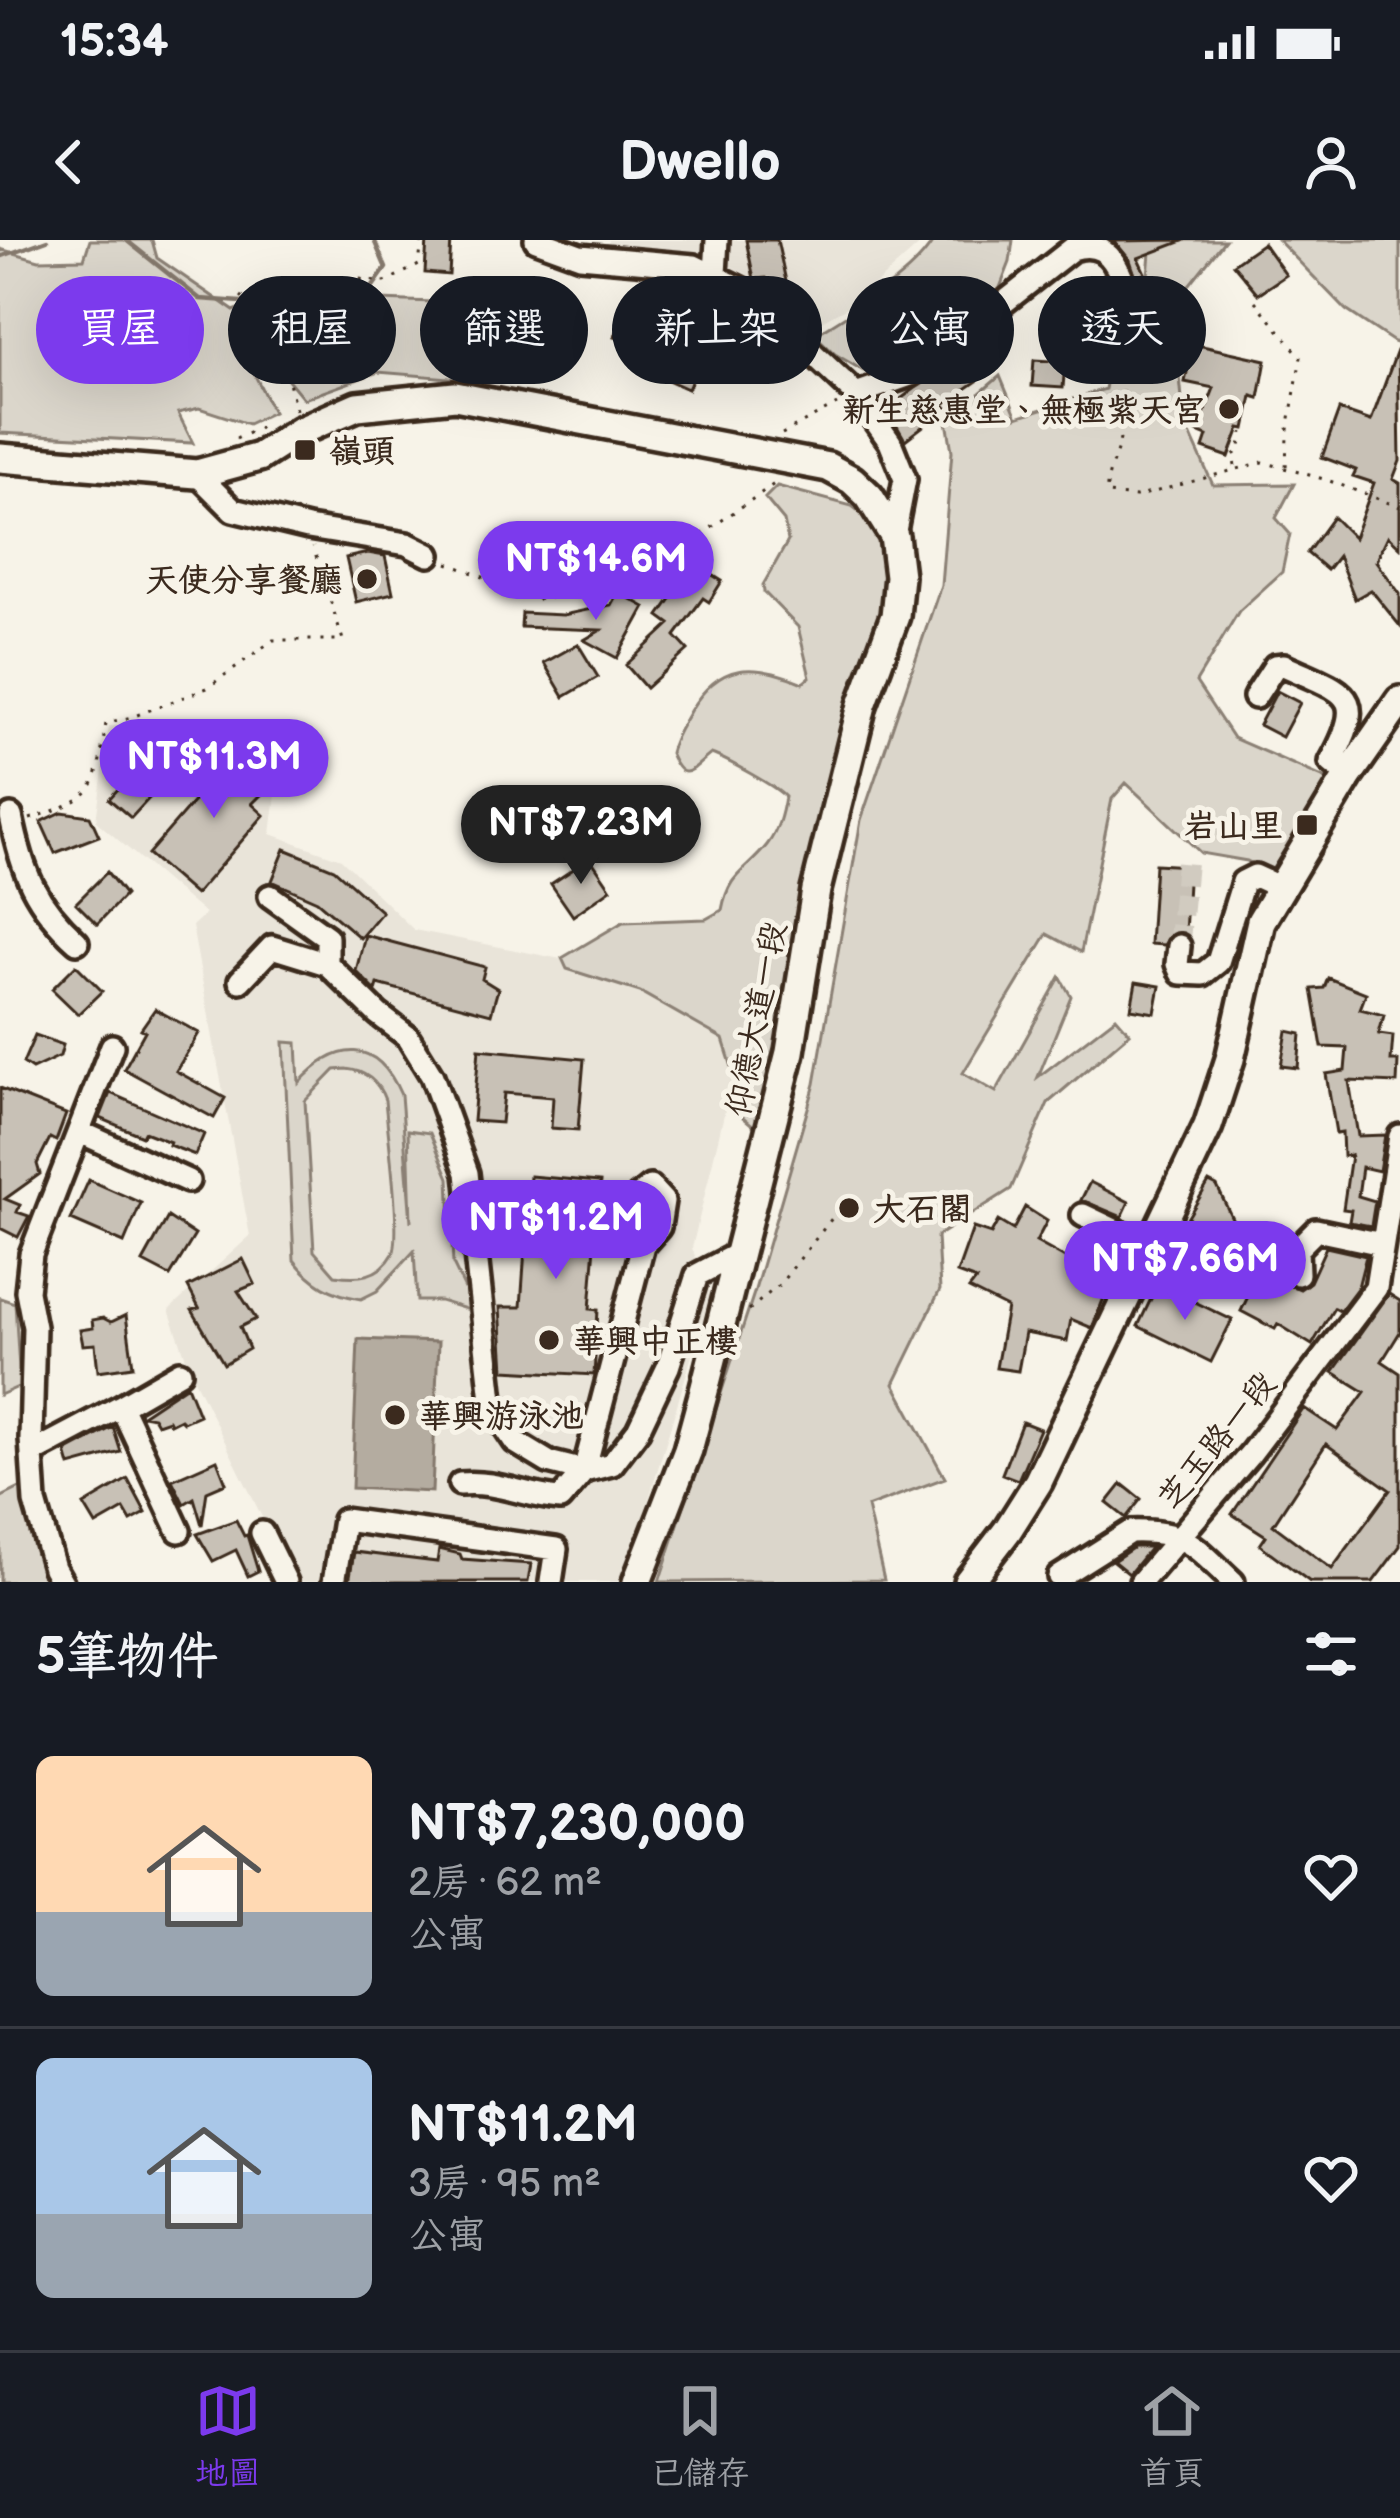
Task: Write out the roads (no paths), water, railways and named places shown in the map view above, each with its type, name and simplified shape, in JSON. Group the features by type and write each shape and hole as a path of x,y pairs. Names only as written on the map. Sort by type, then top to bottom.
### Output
{"main road":[{"path":"0,458 197,474 259,457 299,431 357,406 455,396 828,467 852,479 869,496 894,536"},
{"name":"仰德大道一段","path":"637,1582 688,1450 790,1052 816,890 862,705 895,616 894,536"},
{"path":"968,1582 1038,1482 1208,1126 1230,1059 1261,921 1400,700"}],"street":[{"path":"536,240 580,256 663,260 715,274 748,293 856,394 890,442 905,479 894,536"},
{"path":"715,274 717,240"},
{"path":"856,394 913,374 1072,249 1088,244 1098,247 1110,256 1120,276"},
{"path":"197,474 233,510 407,544 429,555"},
{"path":"1255,697 1275,666 1284,665 1342,692 1349,704 1351,726 1331,762 1348,776"},
{"path":"12,821 41,907 77,943"},
{"path":"1179,946 1181,973 1203,974 1218,962 1244,882 1256,876 1279,887"},
{"path":"270,896 326,938 327,964"},
{"path":"240,981 272,947 327,964 408,1037 432,1076 467,1173 493,1408 515,1442 548,1462 584,1471 612,1464 638,1430 668,1367 697,1275 739,1253"},
{"path":"62,1582 35,1502 34,1327 27,1291 32,1254 112,1046"},
{"path":"80,1132 188,1181"},
{"name":"芝玉路一段","path":"1141,1582 1251,1453 1376,1288 1400,1136"},
{"path":"1083,1215 1150,1246"},
{"path":"1298,1274 1297,1249 1316,1230 1382,1244"},
{"path":"460,1484 482,1481 560,1499 584,1471 644,1245"},
{"path":"1376,1288 1400,1266"},
{"path":"32,1453 180,1372"},
{"path":"122,1406 179,1531"},
{"path":"334,1582 344,1520 556,1549 551,1582"},
{"path":"1059,1577 1130,1532 1182,1536 1233,1582"},
{"path":"262,1533 286,1582"}],"waterway":[{"path":"0,257 47,240"},
{"path":"126,240 200,299 295,306 362,302 386,268 374,240"}],"tunnel":[{"path":"1179,946 1187,856"}],"place":[{"name":"新生慈惠堂、無極紫天宮","path":"1229,409"},
{"name":"嶺頭","path":"305,450"},
{"name":"天使分享餐廳","path":"367,579"},
{"name":"岩山里","path":"1307,825"},
{"name":"大石閣","path":"849,1208"},
{"name":"華興中正樓","path":"549,1340"},
{"name":"華興游泳池","path":"395,1415"}]}
